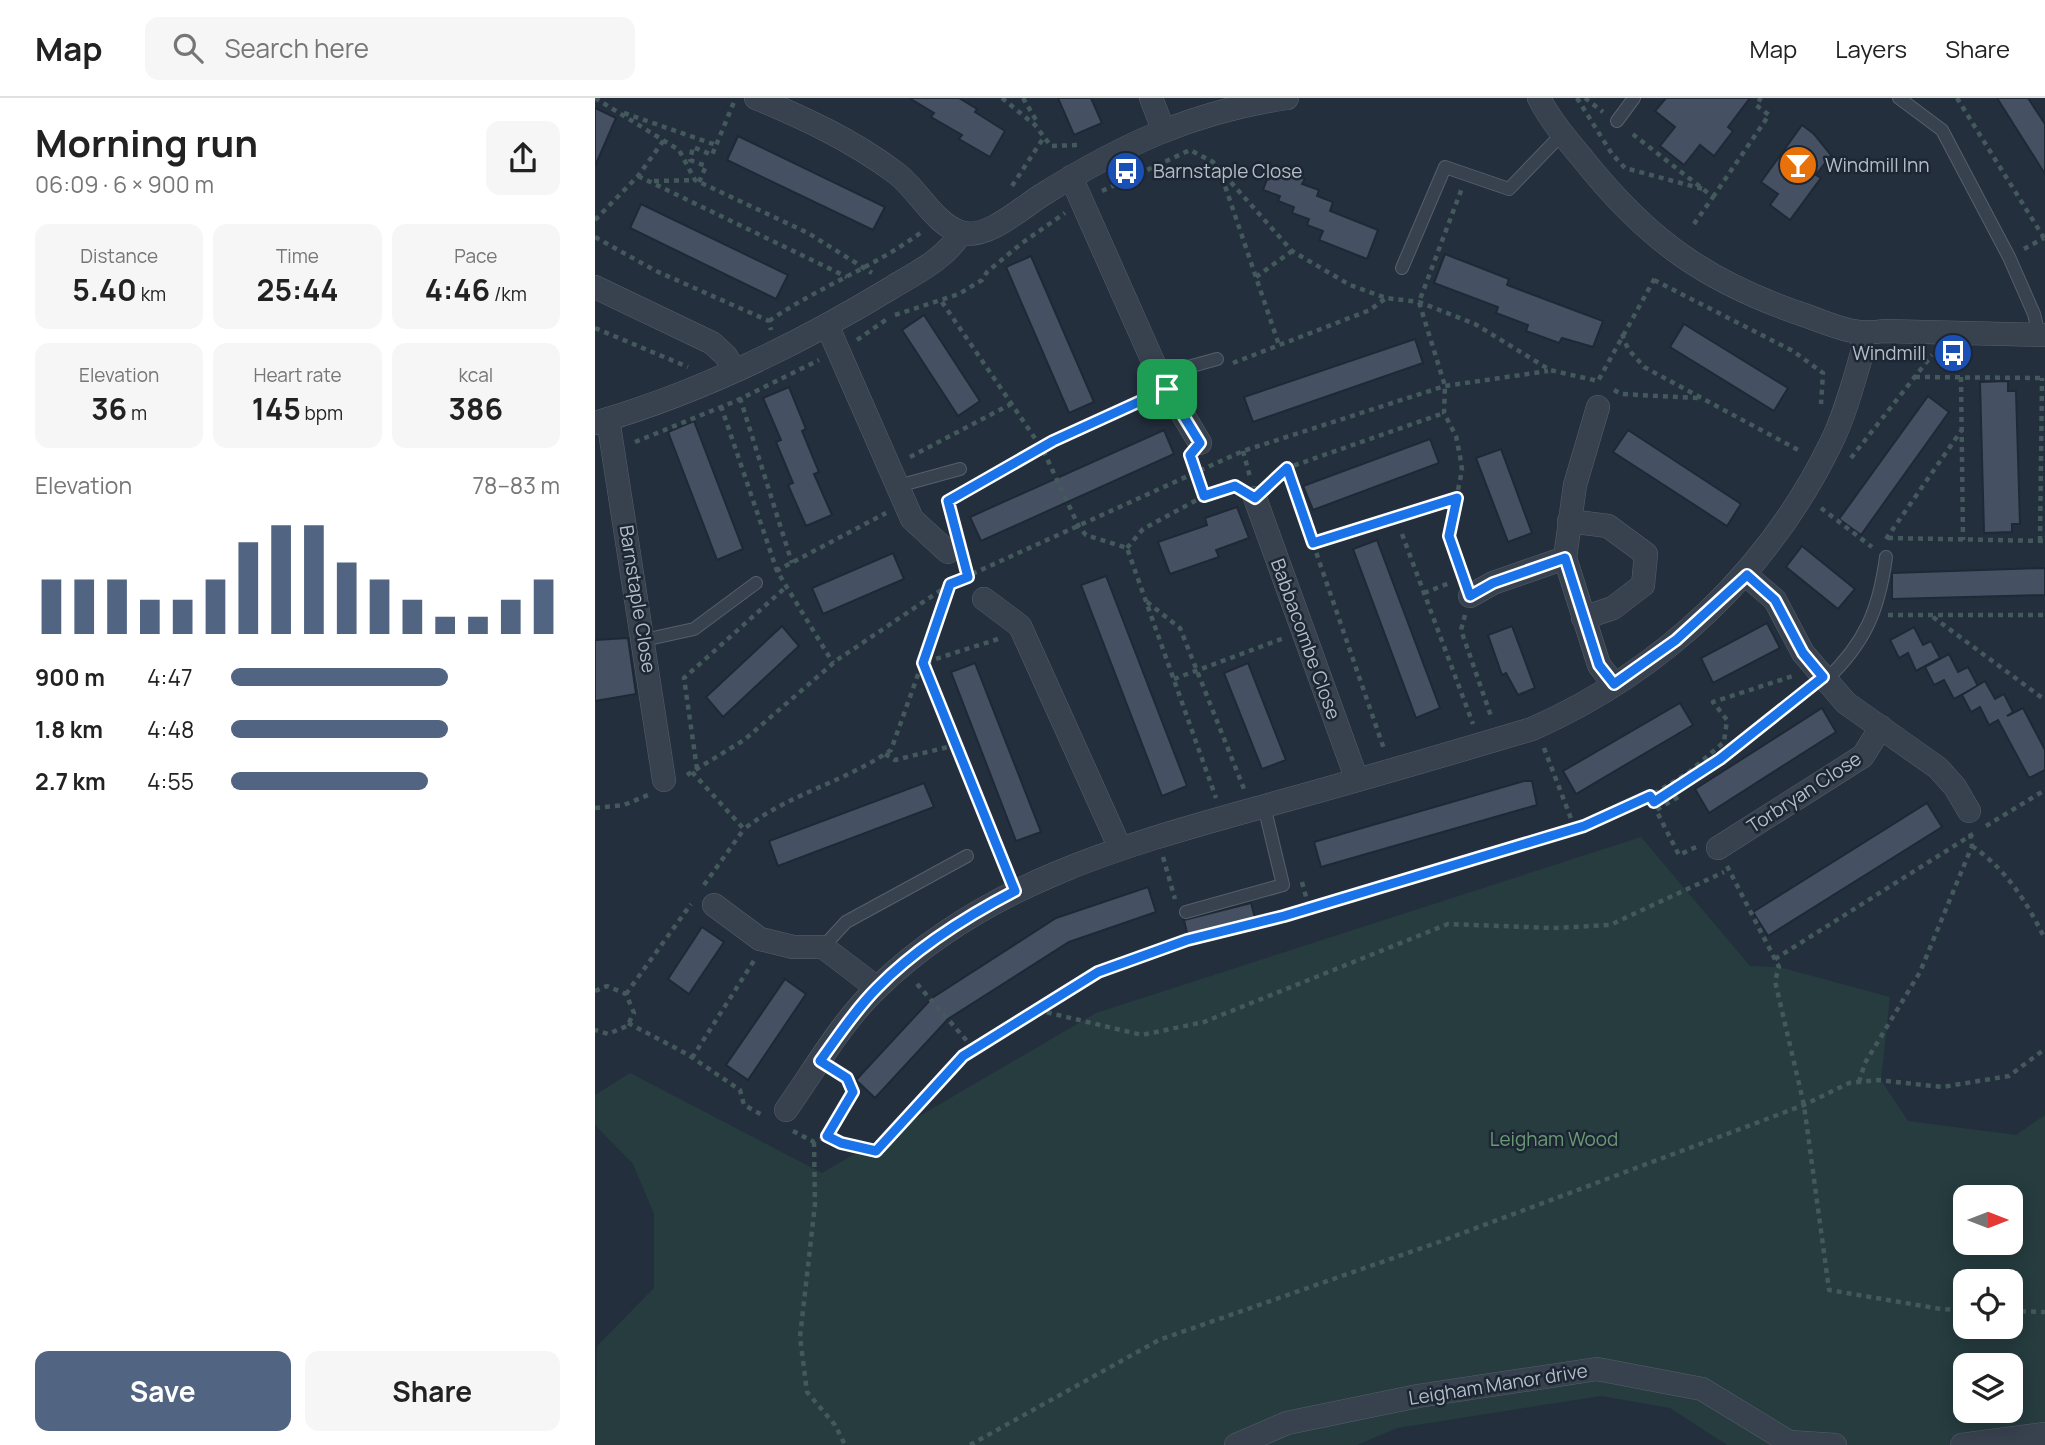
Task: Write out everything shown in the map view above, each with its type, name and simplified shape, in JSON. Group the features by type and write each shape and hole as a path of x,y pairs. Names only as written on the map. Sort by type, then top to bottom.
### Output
{"street":[{"path":"756,98 809,120 857,145 900,175 940,218 961,233 980,233 1072,177 1163,129 1239,105 1287,98"},
{"path":"1151,98 1163,129"},
{"path":"1537,99 1610,193 1656,237 1698,269 1740,292 1861,335 1884,331 2042,335"},
{"path":"1072,177 1163,382 1200,443"},
{"name":"Barnstaple Close","path":"667,784 644,640 602,421 724,374 827,325 933,262 955,243 961,233"},
{"path":"595,287 712,343 726,356 724,374"},
{"path":"827,325 912,519 956,558"},
{"path":"781,1119 820,1061 877,988 988,905 1044,876 1120,848 1536,728 1574,710 1676,640 1747,575 1804,494 1821,462 1849,395 1863,350 1861,335"},
{"path":"1598,407 1575,485 1565,558 1599,665 1614,684"},
{"name":"Babbacombe Close","path":"1255,498 1357,780"},
{"path":"1569,521 1608,526 1646,555 1643,585 1613,608 1583,618"},
{"path":"1470,596 1493,583 1565,558"},
{"path":"1747,575 1775,600 1803,653 1846,703 1938,768 1955,787 1976,820"},
{"path":"984,599 1023,631 1120,848"},
{"name":"Torbryan Close","path":"1718,848 1863,756 1881,727"},
{"path":"714,905 760,939 793,947 823,947 877,988"},
{"name":"Leigham Manor drive","path":"1236,1445 1287,1423 1418,1396 1597,1368 1702,1389 1789,1442 1835,1445"},
{"path":"1962,1445 2045,1434"}],"lane":[{"path":"1617,121 1634,98"},
{"path":"1899,98 1942,130 2009,257 2042,335"},
{"path":"1402,268 1445,167 1509,189 1562,134"},
{"path":"1163,382 1217,359"},
{"path":"898,485 960,469"},
{"path":"1822,675 1852,655 1881,596 1886,557"},
{"path":"644,640 694,629 756,583"},
{"path":"1186,912 1283,885 1258,808"},
{"path":"823,947 846,922 967,856"}],"path":[{"path":"595,98 679,150 697,181"},
{"path":"697,181 706,166 690,160 693,147 712,155 735,98"},
{"path":"1002,98 1035,125 1051,146 1079,145 1091,140"},
{"path":"1023,98 1036,120 1035,125"},
{"path":"1577,98 1612,154 1625,168 1703,189"},
{"path":"1694,224 1769,115 1756,105 1761,98"},
{"path":"1957,98 2044,238"},
{"path":"616,110 716,145"},
{"path":"1617,121 1713,197"},
{"path":"595,220 638,176 664,140"},
{"path":"1220,171 1279,345"},
{"path":"1468,174 1419,302 1445,386 1444,413 1455,436 1460,456 1462,470 1449,536 1470,596 1461,630 1490,742"},
{"path":"638,176 846,277"},
{"path":"652,181 697,181 808,233 894,286"},
{"path":"769,321 799,300 866,270 940,218"},
{"path":"595,237 656,271 769,321"},
{"path":"1256,277 1292,251"},
{"path":"1654,280 1793,351 1823,373 1820,415"},
{"path":"1230,365 1370,310 1386,298"},
{"path":"942,302 1042,450 1079,527 1086,535 1126,548"},
{"path":"769,321 777,350"},
{"path":"595,328 724,374"},
{"path":"1849,461 1951,332"},
{"path":"1622,334 1628,349 1644,367 1821,462"},
{"path":"595,808 624,805 695,771 744,740 833,663 950,584 1243,451 1445,386 1550,370"},
{"path":"1886,538 2043,541 2043,378 1915,377"},
{"path":"1961,377 1963,540"},
{"path":"1598,381 1622,394 1702,399"},
{"path":"954,526 948,501 1163,382"},
{"path":"740,398 792,563"},
{"path":"777,571 792,563 1011,404"},
{"path":"721,406 777,571 833,663"},
{"path":"1255,498 1287,468 1444,413"},
{"path":"1804,494 1871,547 1886,538 1962,430"},
{"path":"1200,443 1190,455 1194,475 1204,496"},
{"path":"1243,451 1255,498"},
{"path":"1287,468 1391,770"},
{"path":"1126,548 1143,529 1204,496 1235,486 1255,498"},
{"path":"1313,543 1457,498"},
{"path":"1402,534 1490,742"},
{"path":"1126,548 1223,818"},
{"path":"956,558 968,577"},
{"path":"626,994 744,829 769,809 891,750 950,584"},
{"path":"744,829 695,771 684,678 786,587"},
{"path":"1145,600 1180,628 1258,808"},
{"path":"1872,614 1932,617 2045,615"},
{"path":"1932,617 2045,700"},
{"path":"923,663 1023,631"},
{"path":"1174,679 1303,631"},
{"path":"923,663 1015,891"},
{"path":"1650,796 1654,802 1676,790 1822,675"},
{"path":"827,1136 841,1143 876,1151 963,1056 1098,972 1187,940 1284,916 1575,829 1650,796 1688,773 1724,742 1727,720 1713,702 1822,675"},
{"path":"1536,728 1575,829"},
{"path":"885,754 895,760 956,744"},
{"path":"1676,790 1680,796 1656,810 1679,855 1701,844 1718,848 1779,967 1775,981 1804,1105 1829,1290 1953,1310"},
{"path":"1976,820 2045,790"},
{"path":"1775,959 1970,836 1972,846 1920,972 1865,1063 1859,1082"},
{"path":"1158,837 1176,901"},
{"path":"1972,846 2007,877 2030,908 2045,939"},
{"path":"1036,1010 1142,1035 1205,1022 1448,924 1553,928 1610,925 1729,869"},
{"path":"1183,927 1187,940"},
{"path":"692,1058 767,941"},
{"path":"902,967 974,1049"},
{"path":"595,991 607,986 626,994 633,1013 628,1023 608,1034 595,1030"},
{"path":"628,1023 692,1058 740,1090 744,1105 781,1119 814,1142"},
{"path":"970,1445 1160,1340 1439,1242 1804,1105 1849,1083 1878,1080 1942,1087 2009,1076 2045,1049"},
{"path":"814,1142 827,1136 853,1092 847,1078 820,1061"},
{"path":"814,1142 814,1217 800,1338 807,1392 835,1425 845,1445"},
{"path":"2023,1311 2045,1312"}],"green space":[{"name":"Leigham Wood","path":"1641,837 1750,966 1779,967 1890,997 1881,1080 1908,1121 2016,1135 2045,1115 2045,1445 1727,1445 1670,1408 1601,1396 1397,1428 1357,1445 595,1445 597,1346 654,1288 654,1214 633,1164 595,1125 595,1095 630,1073 822,1173 1096,1013"}],"building":[{"path":"909,98 959,98 1005,131 990,157 959,139 962,135 931,117 934,113"},
{"path":"1058,98 1091,98 1102,123 1074,135"},
{"path":"1666,98 1750,98 1728,127 1733,131 1714,156 1700,145 1684,165 1660,146 1675,127 1655,111"},
{"path":"1997,98 2028,98 2045,124 2045,174"},
{"path":"595,108 616,118 595,166"},
{"name":"Windmill Inn","path":"1802,125 1814,134 1831,155 1816,175 1821,178 1790,220 1770,205 1778,194 1761,182"},
{"path":"738,136 885,207 873,230 727,160"},
{"path":"1272,166 1305,179 1302,184 1319,190 1317,196 1333,202 1330,211 1378,230 1367,259 1319,240 1323,231 1307,225 1309,219 1292,213 1294,207 1278,201 1280,196 1263,190"},
{"path":"641,204 788,275 776,299 630,228"},
{"path":"1445,254 1509,279 1507,285 1603,321 1593,347 1562,338 1559,343 1526,331 1528,325 1496,313 1498,307 1434,283"},
{"path":"1031,256 1094,402 1069,413 1006,267"},
{"path":"924,315 980,401 958,416 902,330"},
{"path":"1684,324 1788,388 1774,411 1670,347"},
{"path":"1415,339 1423,363 1253,422 1244,397"},
{"path":"2008,381 2008,391 2016,391 2020,524 2012,524 2012,532 1984,533 1980,382"},
{"path":"789,387 806,429 802,431 819,472 814,474 832,515 806,526 788,485 793,483 776,442 781,440 763,398"},
{"path":"1928,396 1949,412 1861,535 1839,519"},
{"path":"694,421 743,549 717,560 668,432"},
{"path":"1164,430 1174,454 981,541 970,517"},
{"path":"1628,430 1741,504 1727,526 1613,452"},
{"path":"1430,439 1439,463 1313,510 1303,486"},
{"path":"1501,449 1532,533 1508,542 1476,458"},
{"path":"1237,507 1249,538 1216,550 1219,557 1170,574 1158,542 1207,525 1205,518"},
{"path":"1377,540 1440,708 1416,718 1353,549"},
{"path":"1802,546 1855,589 1838,609 1786,567"},
{"path":"893,553 904,579 823,614 812,588"},
{"path":"2045,568 2045,595 1892,599 1892,573"},
{"path":"1106,576 1187,786 1162,796 1081,585"},
{"path":"1767,623 1780,648 1713,683 1701,658"},
{"path":"782,626 799,646 723,717 706,697"},
{"path":"1512,626 1535,688 1518,695 1506,673 1502,675 1488,635"},
{"path":"1914,627 1923,645 1931,641 1940,658 1916,671 1908,653 1899,658 1890,640"},
{"path":"628,638 636,694 595,701 595,640"},
{"path":"1949,654 1958,672 1968,667 1978,686 1954,699 1944,680 1934,685 1925,667"},
{"path":"975,663 1041,832 1016,841 951,672"},
{"path":"1248,663 1286,760 1262,769 1224,673"},
{"path":"1985,681 1995,699 2004,694 2013,712 2007,716 2023,708 2045,750 2045,770 2029,778 1998,720 1989,725 1980,707 1971,712 1962,695"},
{"path":"1680,703 1693,725 1576,794 1563,771"},
{"path":"1822,708 1836,732 1709,813 1695,789"},
{"path":"1524,781 1532,781 1537,805 1321,867 1314,842"},
{"path":"924,783 934,807 778,866 769,841"},
{"path":"1927,803 1942,827 1768,936 1753,912"},
{"path":"1148,887 1156,912 1069,942 948,1019 875,1098 856,1080 932,998 1056,918"},
{"path":"1251,903 1255,918 1188,937 1184,920"},
{"path":"702,927 724,942 689,994 668,979"},
{"path":"785,979 806,994 748,1080 726,1065"}],"place":[{"name":"Windmill Inn","path":"1798,165"},
{"name":"Barnstaple Close","path":"1126,171"},
{"name":"Windmill","path":"1953,353"}],"route":[{"path":"1167,389 1200,443 1190,455 1194,475 1204,496 1235,486 1255,498 1287,468 1313,543 1457,498 1449,536 1470,596 1493,583 1565,558 1599,665 1614,684 1676,640 1747,575 1775,600 1803,653 1823,677 1720,759 1654,802 1650,796 1584,826 1284,916 1187,940 1098,972 963,1056 876,1151 841,1143 827,1136 853,1092 847,1078 820,1061 877,988 918,953 988,905 1015,891 923,663 950,584 968,577 948,501 1042,450 1053,441 1167,389"}]}
